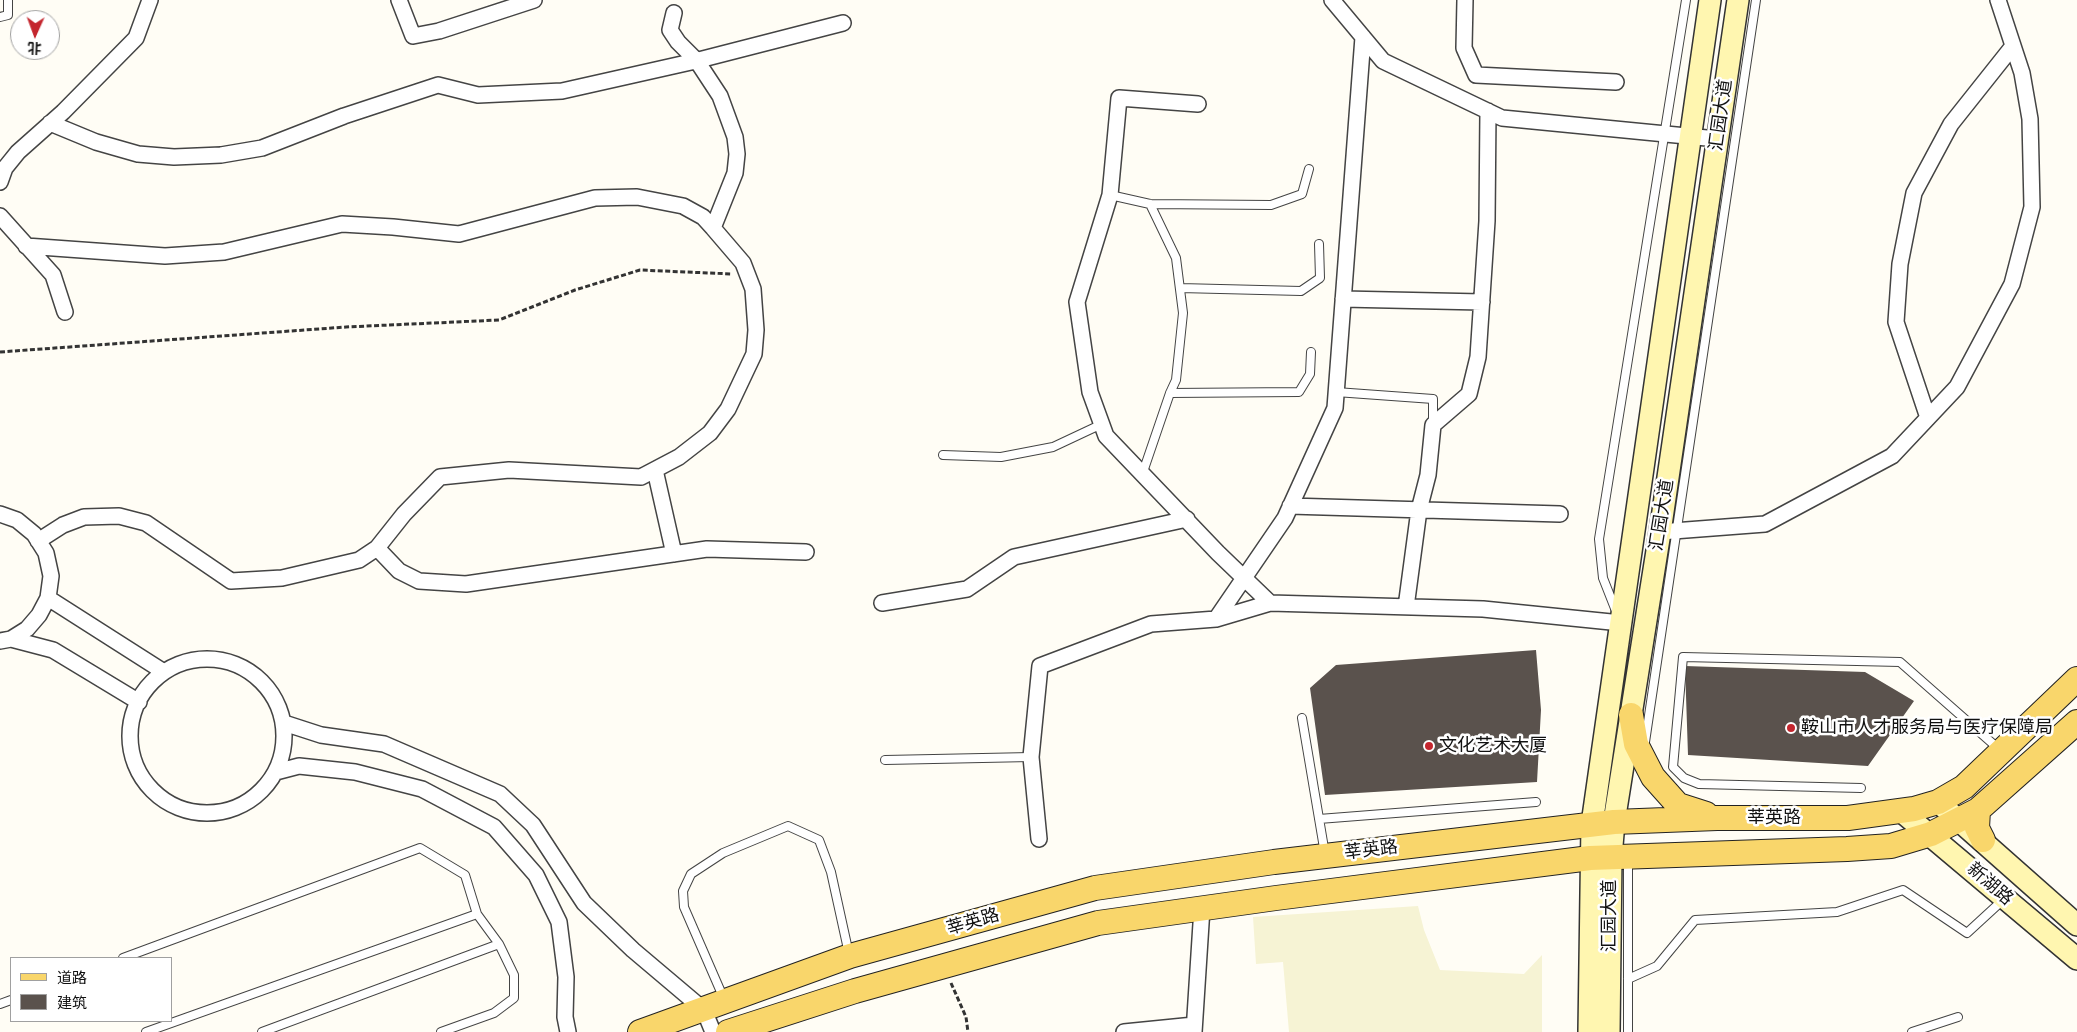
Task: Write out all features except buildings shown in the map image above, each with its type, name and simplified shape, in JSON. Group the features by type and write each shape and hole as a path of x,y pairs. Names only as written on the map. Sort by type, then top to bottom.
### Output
{"main road":[{"name":"汇园大道","path":"1609,1032 1609,857 1603,823 1621,623 1710,0"},
{"name":"汇园大道","path":"1603,823 1631,714 1668,532 1717,139 1738,0"},
{"name":"莘英路","path":"640,1032 850,956 1095,888 1326,856 1603,823 1717,818 1848,818 1901,811 1938,802 1964,787 2077,679"},
{"path":"1631,714 1636,744 1653,777 1678,805 1717,818"},
{"name":"莘英路","path":"728,1032 856,991 1098,923 1202,908 1609,857 1891,846 1931,834 1969,816 2077,722"},
{"path":"1938,802 1969,816 1983,840"},
{"name":"新湖路","path":"1901,811 1931,834 2077,959"},
{"name":"新湖路","path":"1983,840 2077,925"},
{"name":"汇园大道","path":"1589,1032 1609,857"}],"street":[{"path":"0,182 5,168 18,152 136,38 150,0"},
{"path":"399,0 413,36 439,31 534,0"},
{"path":"1332,0 1383,61 1502,118 1717,139"},
{"path":"1465,0 1464,48 1476,75 1616,82"},
{"path":"1668,532 1764,524 1892,456 1957,387 2012,284 2032,207 2030,119 2022,73 1998,0"},
{"path":"674,13 670,30 678,42 696,61 720,96 735,137 737,154 735,173 713,228"},
{"path":"50,123 96,142 138,154 174,157 221,156 262,148 344,116 438,85 478,95 562,91 696,61 843,23"},
{"path":"1216,618 1290,506 1335,408 1363,37"},
{"path":"1928,418 1896,322 1900,264 1914,193 1951,124 2013,46"},
{"path":"1198,104 1119,98 1110,195 1077,302 1090,392 1106,436 1270,603"},
{"path":"1406,607 1419,510 1428,474 1433,425 1469,394 1478,357 1487,221 1488,112"},
{"path":"0,152 18,152"},
{"path":"26,246 165,256 224,252 342,224 393,226 458,234 595,198 637,197 683,206 703,217 713,228 742,263 753,289 756,330 754,354 728,409 710,433 679,457 642,477 510,470 440,477 404,514 377,548 359,560 282,578 231,581 146,523 119,516 84,517 63,525 38,541"},
{"path":"0,216 53,275 65,312"},
{"path":"1343,299 1482,302"},
{"path":"655,470 674,554"},
{"path":"1290,506 1560,514"},
{"path":"0,514 17,520 34,534 46,553 51,576 48,598 33,622 6,640"},
{"path":"882,603 967,589 1014,557 1187,519"},
{"path":"377,548 399,571 419,582 466,584 707,549 806,552"},
{"path":"48,598 164,672"},
{"path":"1039,839 1031,758 1040,666 1151,624 1216,618 1270,603 1483,609 1621,623"},
{"path":"6,640 53,650 139,702"},
{"path":"213,659 238,665 259,679 275,699 284,723 285,740 276,772 261,792 240,806 215,813 190,812 166,802 147,785 134,763 130,738 134,712 145,690 164,672 187,662 213,659"},
{"path":"284,723 322,735 384,744 500,794 533,825 584,903 633,950 715,1005 713,1032"},
{"path":"276,772 299,766 355,772 422,789 494,827 536,875 559,922 566,977 564,1017 568,1032"},
{"path":"1124,1032 1194,1028 1202,908"}],"lane":[{"path":"0,17 8,15 8,0"},
{"path":"1621,623 1603,578 1599,540 1666,134 1686,0"},
{"path":"1642,756 1668,532 1756,0"},
{"path":"1110,195 1150,204 1270,205 1302,194 1308,169"},
{"path":"1143,472 1176,380 1183,313 1176,258 1150,204"},
{"path":"1180,288 1301,291 1320,278 1319,244"},
{"path":"1170,393 1299,392 1310,374 1311,352"},
{"path":"1336,392 1433,399 1433,425"},
{"path":"943,455 1010,456 1053,447 1102,424"},
{"path":"1861,788 1699,784 1684,778 1673,767 1683,657 1900,662 2001,752"},
{"path":"1302,718 1326,856"},
{"path":"885,760 1031,758"},
{"path":"1319,820 1536,802"},
{"path":"715,1005 684,907 683,891 691,874 722,853 788,826 819,840 831,872 850,956"},
{"path":"126,957 420,848 465,875 477,914 499,944 514,975 514,998 494,1013 441,1032"},
{"path":"1609,857 1628,978 1628,1032"},
{"path":"1628,978 1657,966 1695,920 1837,912 1903,890 1967,933 2005,898"},
{"path":"146,1032 477,914"},
{"path":"262,1032 499,944"},
{"path":"1912,1032 1958,1017"}],"path":[{"path":"0,352 346,327 499,320 575,290 640,270 747,275"},
{"path":"944,966 966,1017 968,1032"}],"shaded area":[{"path":"1418,906 1424,930 1440,970 1524,974 1542,955 1542,1032 1289,1032 1283,962 1256,964 1253,917"}],"place":[{"name":"鞍山市人才服务局与医疗保障局","path":"1791,728"},
{"name":"文化艺术大厦","path":"1429,746"}]}
